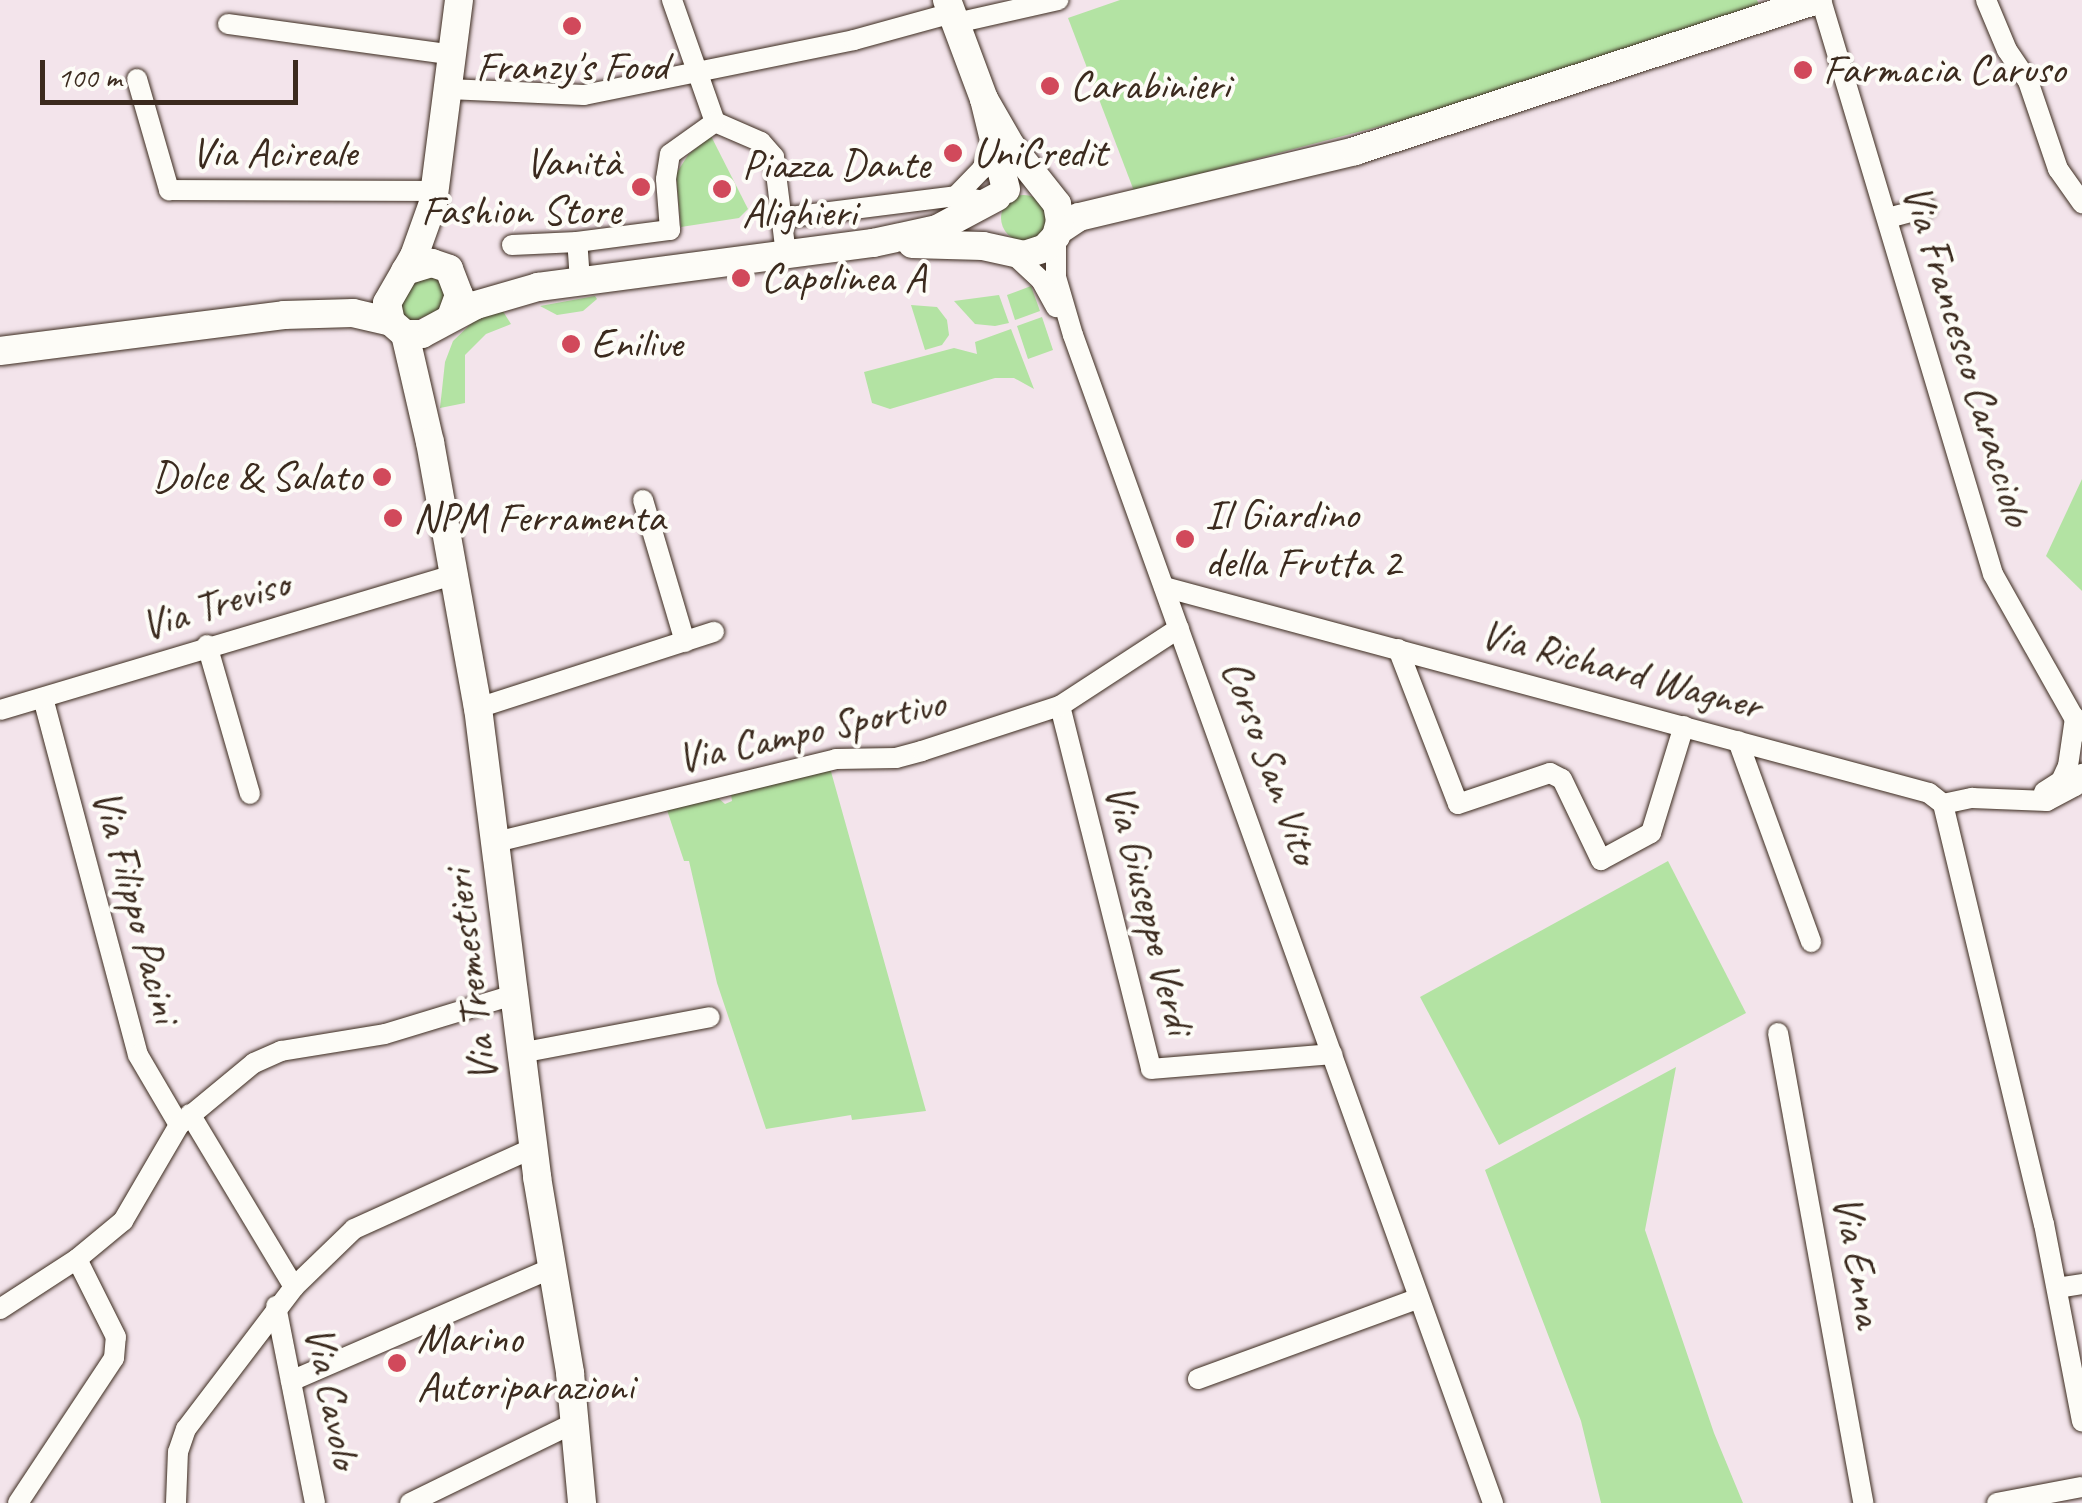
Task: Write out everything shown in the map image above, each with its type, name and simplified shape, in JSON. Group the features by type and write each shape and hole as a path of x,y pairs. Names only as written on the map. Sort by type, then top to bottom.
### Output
{"main road":[{"path":"430,442 428,369 459,295 434,237 434,197 460,0"},
{"path":"873,243 942,243 1040,251 1079,218 1354,151 1820,0"},
{"path":"952,12 984,99 995,142 998,196 990,226 1010,251"},
{"path":"984,99 1010,146 1059,210 1057,234"},
{"path":"284,316 368,292 432,264 486,286 538,287 873,243 936,229 1028,184 1075,200 1157,198"},
{"path":"430,442 398,328 386,303 402,275 434,197"},
{"path":"0,352 284,316 353,313 422,334 538,287"},
{"name":"Via Tremestieri","path":"430,442 478,708 533,1148 576,1422 582,1503"}],"street":[{"path":"672,0 713,116 761,142 774,157 786,254"},
{"path":"448,90 584,95 854,40 952,12 1058,0"},
{"name":"Via Francesco Caracciolo","path":"1820,0 1992,574 2078,724"},
{"path":"1986,0 2007,50 2028,81 2058,169 2082,203"},
{"path":"228,24 452,54"},
{"name":"Via Acireale","path":"137,80 170,190 434,197"},
{"path":"512,244 576,242 670,230 666,178 670,154 713,116"},
{"path":"956,196 982,169 995,142"},
{"path":"782,218 956,196 998,196"},
{"path":"1888,218 1926,208"},
{"path":"1057,234 1056,277 1073,335"},
{"path":"576,242 580,281"},
{"path":"1010,251 1041,280 1073,335"},
{"name":"Corso San Vito","path":"1073,335 1492,1503"},
{"path":"643,500 684,642"},
{"name":"Via Treviso","path":"0,710 207,645 453,575"},
{"name":"Via Richard Wagner","path":"1164,587 1930,792 1943,804"},
{"name":"Via Campo Sportivo","path":"496,842 836,759 896,758 1060,706 1179,628"},
{"path":"478,708 714,632"},
{"path":"207,645 250,794"},
{"path":"1398,649 1458,804 1550,774 1562,778 1601,860 1652,833 1684,726"},
{"name":"Via Filippo Pacini","path":"42,698 138,1055 294,1287"},
{"name":"Via Giuseppe Verdi","path":"1060,706 1151,1070 1332,1054"},
{"path":"2023,800 2061,781 2078,724"},
{"path":"1738,740 1811,942"},
{"path":"2082,774 2076,786 2060,796 2023,800 1972,798 1943,804 2057,1288 2082,1421"},
{"path":"0,1310 77,1258 122,1221 184,1119 254,1064 280,1050 385,1034 513,995"},
{"path":"520,1053 710,1017"},
{"name":"Via Enna","path":"1778,1033 1863,1503"},
{"path":"176,1503 178,1452 186,1429 294,1287 354,1229 533,1148"},
{"path":"18,1503 114,1358 116,1337 77,1258"},
{"path":"291,1380 552,1268"},
{"path":"2057,1288 2082,1284"},
{"path":"1198,1379 1419,1298"},
{"name":"Via Cavolo","path":"276,1306 315,1503"},
{"name":"Via Cavolo","path":"410,1503 576,1422"},
{"path":"1997,1503 2082,1487"}],"green space":[{"path":"1120,0 1757,0 1760,7 1404,120 1134,191 1068,18"},
{"path":"711,136 748,209 739,218 681,227 676,174 688,155"},
{"path":"1024,195 1040,202 1047,218 1040,234 1024,241 1008,234 1001,218 1008,202"},
{"path":"438,277 447,288 442,309 409,323 398,306 414,280"},
{"path":"1031,286 1040,311 1015,320 1007,295"},
{"path":"999,295 1009,323 995,326 975,324 954,301"},
{"path":"595,296 597,299 583,311 557,315 540,306"},
{"path":"911,305 937,307 947,320 949,335 942,345 925,350"},
{"path":"501,308 511,324 486,334 465,355 465,403 440,408 445,362 453,341 477,318"},
{"path":"1042,317 1053,350 1028,359 1017,326"},
{"path":"1011,329 1034,389 1014,378 995,378 890,409 872,403 864,372 954,348 977,354 975,342"},
{"path":"2082,479 2082,591 2046,556"},
{"path":"830,768 926,1111 852,1120 851,1115 766,1129 717,983 689,861 684,861 666,807 717,797 725,804 732,801 731,794"},
{"path":"1668,861 1746,1013 1499,1145 1420,997"},
{"path":"1676,1067 1645,1230 1714,1433 1743,1503 1601,1503 1581,1421 1485,1170"}],"place":[{"name":"Franzy's Food","path":"572,26"},
{"name":"Farmacia Caruso","path":"1803,70"},
{"name":"Carabinieri","path":"1050,86"},
{"name":"UniCredit","path":"953,153"},
{"name":"Vanità Fashion Store","path":"641,187"},
{"name":"Piazza Dante Alighieri","path":"722,189"},
{"name":"Capolinea A","path":"741,278"},
{"name":"Enilive","path":"571,344"},
{"name":"Dolce & Salato","path":"382,477"},
{"name":"NPM Ferramenta","path":"393,518"},
{"name":"Il Giardino della Frutta 2","path":"1185,539"},
{"name":"Marino Autoriparazioni","path":"397,1363"}]}
